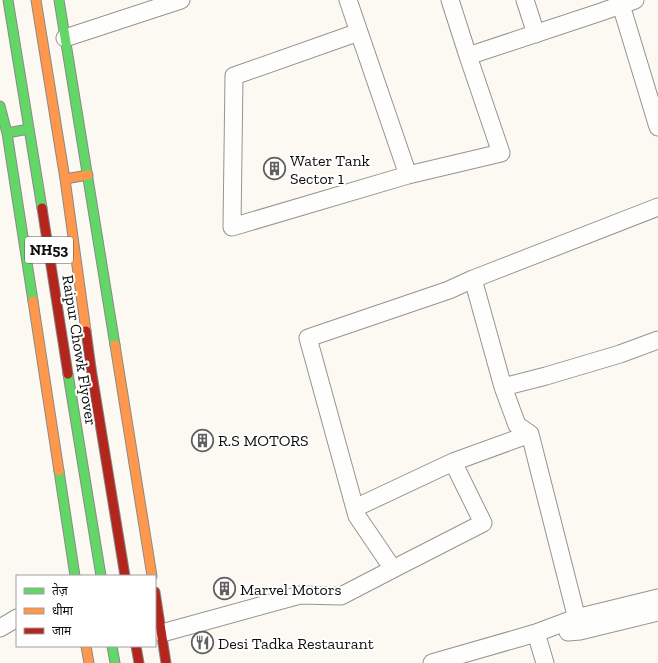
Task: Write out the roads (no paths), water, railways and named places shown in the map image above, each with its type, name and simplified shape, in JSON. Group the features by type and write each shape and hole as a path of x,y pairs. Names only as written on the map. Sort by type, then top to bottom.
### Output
{"main road":[{"name":"NH53","path":"8,0 29,129"},
{"name":"NH53","path":"36,0 65,179"},
{"path":"59,0 152,575"},
{"path":"0,106 7,133 75,575"},
{"path":"7,133 29,129"},
{"name":"Raipur Chowk Flyover","path":"29,129 101,575"},
{"path":"65,179 88,175"},
{"name":"Raipur Chowk Flyover","path":"65,179 91,368 125,575"},
{"path":"156,598 166,663"},
{"path":"86,647 89,663"},
{"path":"112,647 115,663"},
{"path":"136,647 139,663"}],"street":[{"path":"65,38 181,0"},
{"path":"348,0 408,175"},
{"path":"358,32 234,76 232,227 408,175 501,153 450,0"},
{"path":"525,0 536,34"},
{"path":"468,56 536,34 599,6 628,2 658,127"},
{"path":"393,569 357,516 308,338 449,290 473,279 658,207"},
{"path":"473,279 503,387 517,425 530,434 578,625"},
{"path":"503,387 620,354 658,340"},
{"path":"355,508 453,462 530,434"},
{"path":"162,633 300,595 341,596 483,523 453,462"},
{"path":"578,625 658,598"},
{"path":"432,663 536,633 658,612"},
{"path":"0,628 16,619"},
{"path":"536,633 545,663"}],"place":[{"name":"Water Tank Sector 1","path":"275,169"},
{"name":"R.S MOTORS","path":"202,440"},
{"name":"Marvel Motors","path":"224,589"},
{"name":"Desi Tadka Restaurant","path":"203,643"}]}
